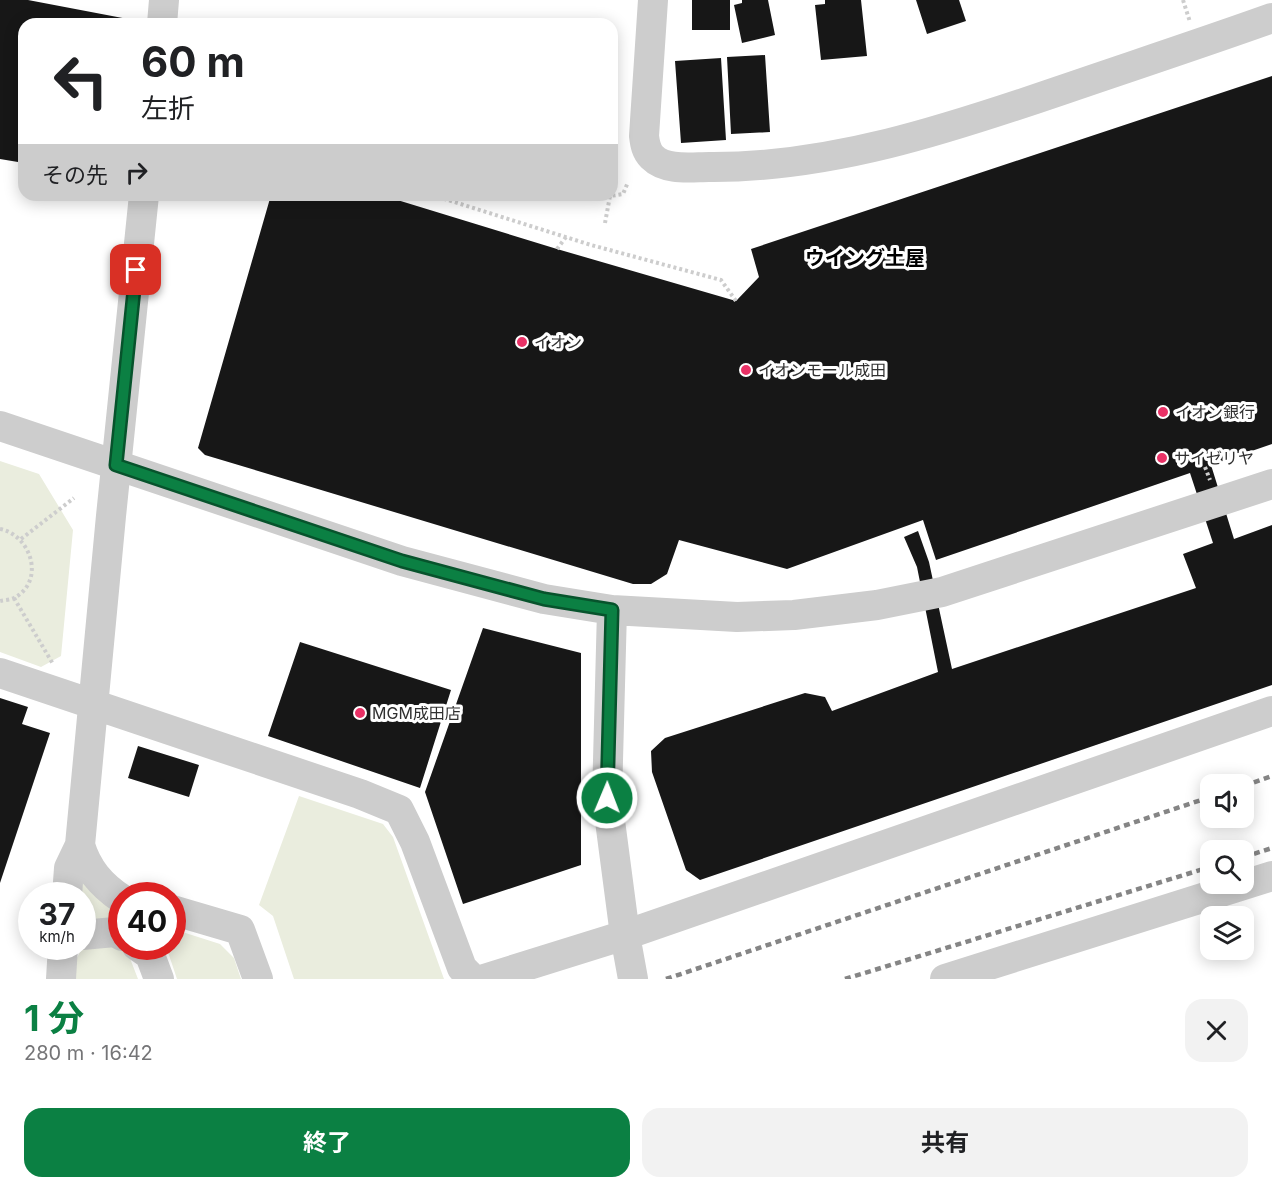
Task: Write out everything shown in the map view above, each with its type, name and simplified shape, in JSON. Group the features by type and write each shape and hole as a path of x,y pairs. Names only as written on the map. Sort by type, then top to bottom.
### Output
{"street":[{"path":"162,18 164,0"},
{"path":"653,0 644,136 647,149 653,158 666,165 676,166 726,167 789,161 847,153 894,142 998,112 1272,18"},
{"path":"108,890 85,863 80,845 143,201"},
{"path":"0,426 402,561 544,599 612,610 737,617 794,615 877,605 942,592 1272,484"},
{"path":"612,610 607,798 633,979"},
{"path":"0,673 360,794 399,810 415,842 462,968 473,979"},
{"path":"483,979 625,935 1272,711"},
{"path":"68,882 69,868 80,845"},
{"path":"945,979 1272,876"},
{"path":"186,914 240,930 258,979"},
{"path":"61,979 62,960"},
{"path":"152,960 159,979"}],"path":[{"path":"618,195 623,194 628,182"},
{"path":"451,201 566,237 721,280 736,301"},
{"path":"605,223 609,201"},
{"path":"557,249 566,237"},
{"path":"21,539 74,498"},
{"path":"0,529 21,539 30,555 33,572 28,585 14,598 0,601"},
{"path":"14,598 58,671"}],"shaded area":[{"path":"0,461 39,474 73,530 61,656 41,667 0,652"},
{"path":"299,796 383,824 393,837 444,979 294,979 273,916 259,905"},
{"path":"96,892 108,902 108,928 96,927"},
{"path":"186,933 220,944 234,958 241,979 177,979 171,960 186,960"},
{"path":"96,943 108,945 108,960 131,960 138,979 71,979 76,960 96,960"}],"building":[{"path":"0,0 28,0 122,18 18,18 18,162 0,159"},
{"path":"692,0 730,0 730,30 692,30"},
{"path":"742,0 768,0 775,35 742,43 734,5 742,3"},
{"path":"825,0 861,0 867,56 821,60 815,5 825,4"},
{"path":"916,0 959,0 966,21 927,34"},
{"path":"765,55 770,132 731,134 727,57"},
{"path":"721,58 726,140 681,143 675,61"},
{"name":"イオンモール成田","path":"1272,76 1272,444 1211,465 1234,539 1272,525 1272,685 700,880 686,870 652,772 651,751 665,738 805,693 825,697 832,711 938,672 917,567 904,537 918,531 929,562 952,669 1196,588 1183,554 1213,543 1190,473 936,560 923,520 787,569 679,540 667,574 651,584 633,584 205,455 198,448 269,201 401,201 736,301 759,277 751,249"},
{"path":"483,628 581,653 581,865 463,904 425,792"},
{"name":"MGM成田店","path":"300,642 451,690 420,788 268,736"},
{"path":"0,698 28,707 22,724 50,733 0,883"},
{"path":"138,746 199,765 189,797 128,778"}],"railway":[{"path":"1254,782 1272,776"},
{"path":"666,979 1200,800"},
{"path":"1254,854 1272,848"},
{"path":"845,979 1200,870"}],"place":[{"name":"イオン","path":"522,342"},
{"name":"イオンモール成田","path":"746,370"},
{"name":"イオン銀行","path":"1163,412"},
{"name":"サイゼリヤ","path":"1162,458"},
{"name":"MGM成田店","path":"360,713"}],"district":[{"name":"ウイング土屋","path":"865,258"}],"route":[{"path":"136,270 116,465 402,561 544,599 612,610 607,798"}]}
